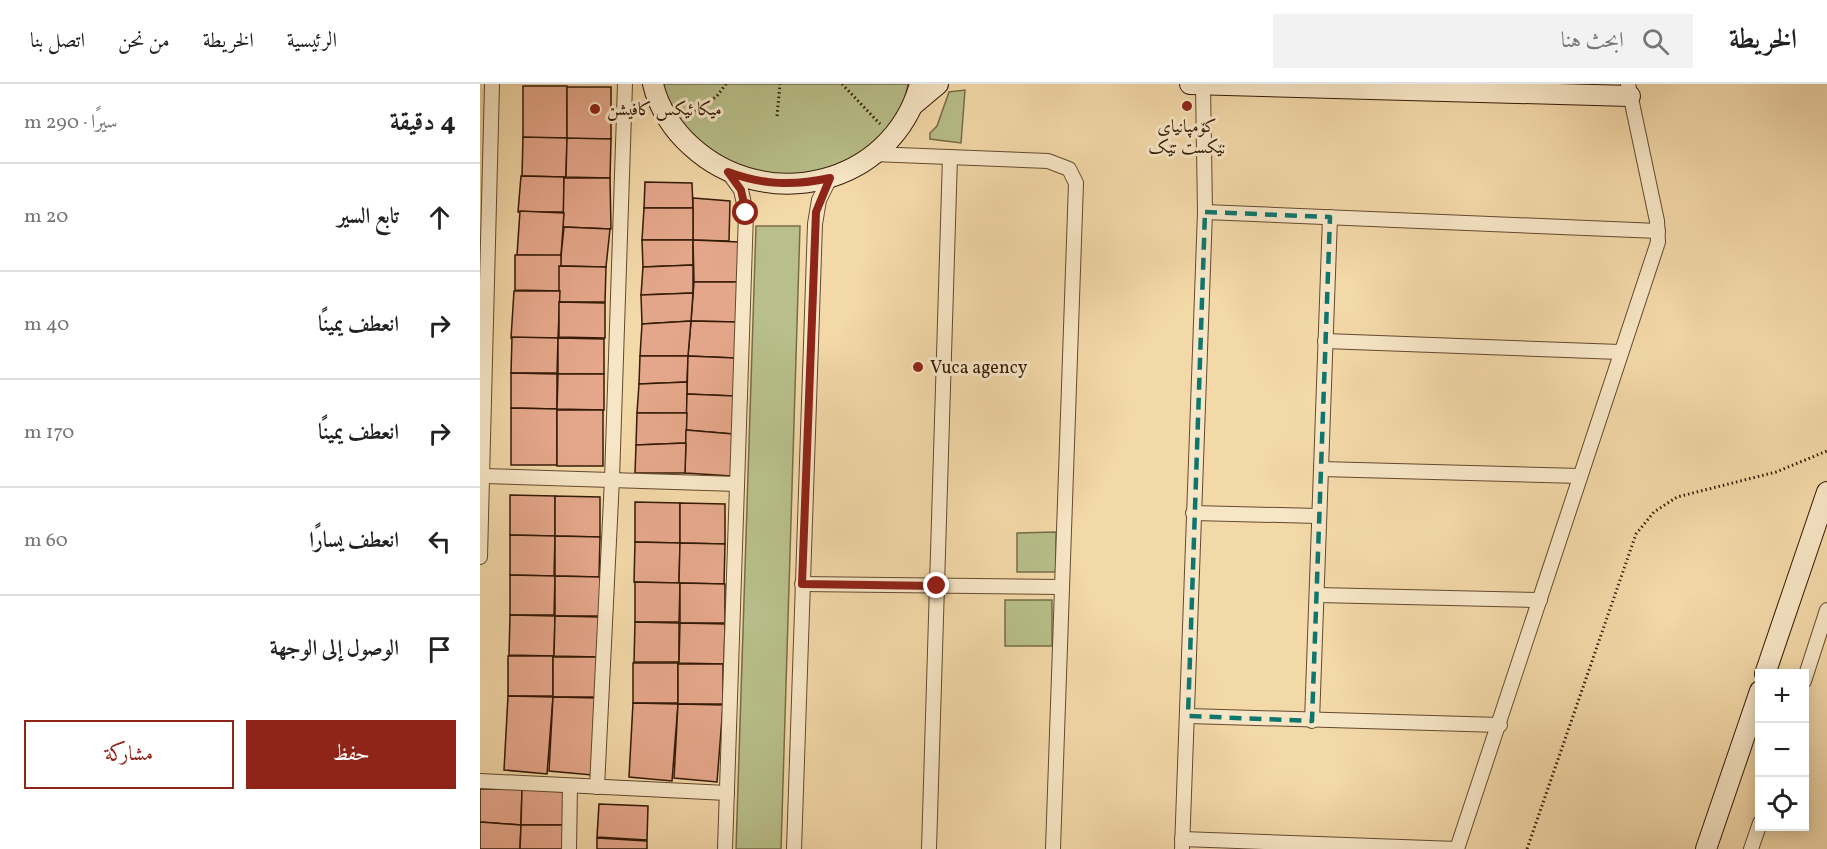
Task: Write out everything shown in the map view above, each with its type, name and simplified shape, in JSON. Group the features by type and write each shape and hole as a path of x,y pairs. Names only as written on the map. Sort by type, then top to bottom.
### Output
{"street":[{"path":"480,557 492,84"},
{"path":"597,787 612,479 625,84"},
{"path":"652,84 666,115 682,138 703,157 728,172 752,181 778,184 805,184 830,178 873,154 901,125 920,84"},
{"path":"911,107 938,84"},
{"path":"1190,84 1629,90 1659,231 1655,253 1620,352 1500,725 1457,849 1182,844 1205,212 1203,85"},
{"path":"873,154 1054,162 1069,169 1076,183 1053,849"},
{"path":"929,849 950,157"},
{"path":"725,849 746,213 741,190 728,172"},
{"path":"794,849 816,218 819,200 830,178"},
{"path":"1205,212 1659,231"},
{"path":"1312,721 1330,217"},
{"path":"1325,341 1620,352"},
{"path":"1321,469 1580,476"},
{"path":"483,477 737,484"},
{"path":"1767,669 1827,492"},
{"path":"1193,513 1319,516"},
{"path":"802,584 1062,587"},
{"path":"1317,595 1540,600"},
{"path":"1808,669 1827,610"},
{"path":"1706,849 1755,706"},
{"path":"1188,716 1500,725"},
{"path":"480,781 727,794"},
{"path":"569,849 570,786"},
{"path":"1751,849 1757,831"}],"path":[{"path":"682,121 717,96 726,84"},
{"path":"777,116 780,84"},
{"path":"842,84 884,131"},
{"path":"1527,849 1636,534 1654,512 1677,497 1776,472 1827,451"}],"highlighted area":[{"path":"1205,212 1330,217 1312,721 1188,716"}],"green space":[{"path":"662,84 908,84 903,106 880,141 847,167 766,182 691,143 668,107"},
{"path":"965,90 961,143 930,139 930,133 937,126 949,92"},
{"path":"756,226 800,226 781,849 736,849"},
{"path":"1056,532 1056,572 1017,572 1017,533"},
{"path":"1005,600 1052,600 1052,646 1005,646"}],"building":[{"path":"523,86 567,86 567,138 523,138"},
{"path":"567,87 611,87 611,139 567,139"},
{"path":"523,137 567,138 566,177 522,176"},
{"path":"567,138 611,139 610,178 566,177"},
{"path":"521,176 564,177 564,212 518,212"},
{"path":"564,178 610,178 611,229 563,227"},
{"path":"645,182 692,183 693,208 644,208"},
{"path":"693,198 730,201 729,241 693,240"},
{"path":"644,208 693,208 693,240 642,240"},
{"path":"520,211 564,213 561,256 517,255"},
{"path":"564,227 610,229 606,267 560,266"},
{"path":"642,240 693,240 693,265 643,267"},
{"path":"693,240 739,242 737,282 694,282"},
{"path":"515,255 561,255 561,291 515,290"},
{"path":"693,265 693,293 641,295 643,267"},
{"path":"559,266 606,267 605,302 559,302"},
{"path":"694,282 737,282 737,322 691,321"},
{"path":"514,291 560,291 558,338 511,338"},
{"path":"693,293 691,321 642,324 641,295"},
{"path":"559,302 605,303 605,338 559,337"},
{"path":"691,321 737,322 735,358 688,356"},
{"path":"691,321 688,356 640,356 642,324"},
{"path":"512,337 558,338 557,373 511,373"},
{"path":"558,338 604,339 604,374 558,374"},
{"path":"640,356 688,356 687,382 639,384"},
{"path":"688,356 735,358 734,396 687,394"},
{"path":"511,373 557,374 557,409 511,408"},
{"path":"558,374 604,374 604,410 557,409"},
{"path":"687,382 687,413 637,413 639,384"},
{"path":"687,394 734,396 733,434 686,430"},
{"path":"511,408 557,409 557,465 511,465"},
{"path":"557,410 603,410 603,466 557,466"},
{"path":"637,413 687,413 686,443 636,445"},
{"path":"686,430 733,434 732,476 685,473"},
{"path":"686,443 685,473 635,473 636,445"},
{"path":"510,495 555,496 555,536 510,535"},
{"path":"555,496 600,497 600,537 555,536"},
{"path":"635,502 680,503 680,543 635,542"},
{"path":"680,503 725,504 725,544 680,543"},
{"path":"510,535 555,536 554,576 510,575"},
{"path":"555,536 600,537 599,577 555,576"},
{"path":"635,542 680,543 679,583 634,582"},
{"path":"680,543 725,544 724,584 679,583"},
{"path":"510,575 555,576 554,615 510,615"},
{"path":"555,576 600,577 600,616 555,616"},
{"path":"635,582 680,583 679,622 635,622"},
{"path":"680,583 725,584 725,623 680,623"},
{"path":"510,615 555,616 554,656 509,655"},
{"path":"555,616 599,617 599,657 554,656"},
{"path":"635,622 679,623 679,662 634,662"},
{"path":"680,623 725,624 724,664 679,663"},
{"path":"508,656 553,656 553,696 508,696"},
{"path":"553,657 598,657 598,697 553,697"},
{"path":"633,663 678,663 678,703 633,703"},
{"path":"678,664 723,664 723,704 678,704"},
{"path":"508,696 553,697 547,774 504,770"},
{"path":"553,697 598,698 592,775 549,771"},
{"path":"633,703 678,704 672,781 629,777"},
{"path":"678,704 723,705 717,782 674,778"},
{"path":"480,789 522,789 521,825 480,822"},
{"path":"522,789 570,792 569,825 521,825"},
{"path":"599,804 648,806 647,840 597,837"},
{"path":"480,822 521,825 520,849 480,849"},
{"path":"521,825 569,825 569,849 520,849"},
{"path":"597,838 647,841 647,849 597,849"}],"place":[{"name":"کۆمپانیای نێکست تێک","path":"1187,106"},
{"name":"میکا ئیکس کافیشن","path":"595,109"},
{"name":"Vuca agency","path":"918,367"}],"route":[{"path":"746,213 741,190 728,172 752,181 778,184 805,184 830,178 816,212 802,584 937,586"}]}
